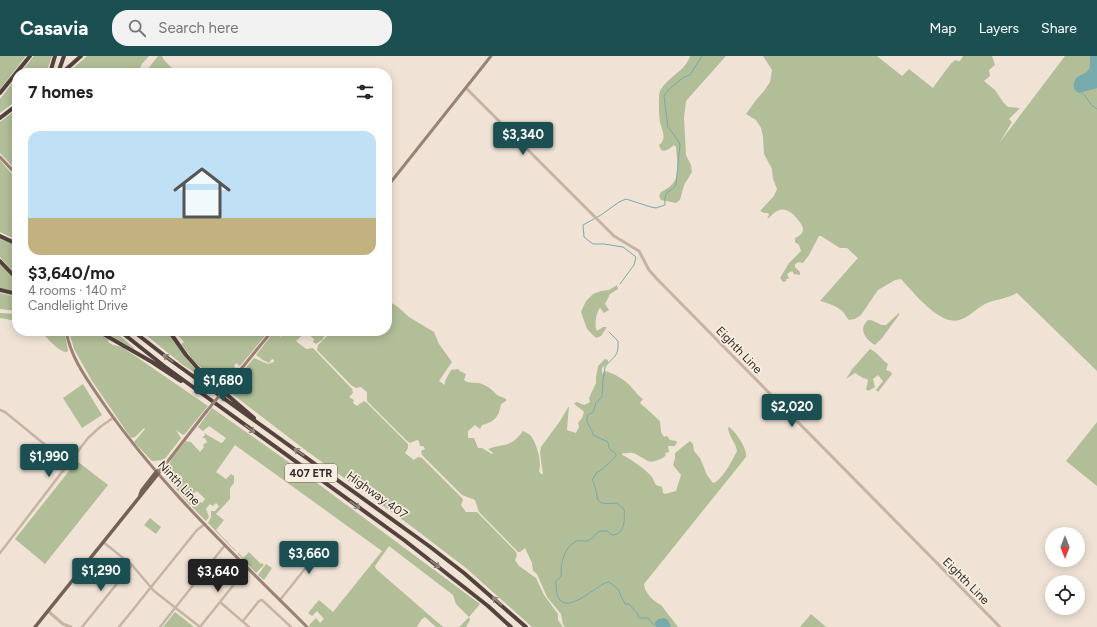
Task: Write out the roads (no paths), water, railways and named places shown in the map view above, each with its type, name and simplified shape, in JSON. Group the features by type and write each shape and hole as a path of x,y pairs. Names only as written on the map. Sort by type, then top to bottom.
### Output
{"highway":[{"path":"20,68 30,56"},
{"path":"51,68 55,56"},
{"path":"60,68 64,56"},
{"path":"64,68 81,56"},
{"path":"0,93 12,78"},
{"path":"0,118 12,109"},
{"path":"0,236 12,242"},
{"path":"0,261 12,274"},
{"path":"0,290 12,293"},
{"path":"107,336 152,362 218,406"},
{"name":"Highway 407","path":"127,336 218,406 404,540 488,606 511,627"},
{"name":"Highway 407","path":"139,336 169,359 430,546 526,627"},
{"path":"173,336 186,355 198,369 252,414 257,421"}],"main road":[{"path":"392,181 491,56"},
{"path":"0,157 12,170"},
{"name":"Ninth Line","path":"67,336 70,347 79,368 132,443 157,473 205,524 306,627"},
{"path":"35,627 140,495 144,493 157,473 268,336"}],"street":[{"name":"Eighth Line","path":"466,88 597,219 619,239 638,251 649,270 657,279 1000,627"},
{"path":"0,410 5,412 70,463"},
{"path":"0,553 88,438 113,418"},
{"path":"119,627 197,530 205,524"},
{"path":"103,542 132,565 151,587 200,627 248,567"},
{"path":"160,627 225,545"},
{"path":"280,600 308,565 307,560 290,546"},
{"path":"82,627 132,565"},
{"path":"243,621 258,601 262,600 291,627"},
{"path":"220,602 249,627"},
{"path":"48,611 63,624 71,627"}],"water":[{"path":"1090,56 1097,56 1097,88 1079,93 1074,89 1074,82 1076,78 1088,71 1090,66"},
{"path":"664,618 668,620 671,627 656,627 655,622"}],"waterway":[{"path":"620,284 634,265 636,257 623,247 593,244 584,237 583,225 626,199 656,208 665,205 666,194 676,185 680,144 668,127 664,96 668,90 684,77 690,75 702,56"},
{"path":"1082,93 1091,105 1097,109"},
{"path":"609,332 618,341 618,351 605,367 602,397 596,403 593,412 588,415 587,420 593,435 608,442 609,448 616,454 616,456 605,467 597,472 592,480 599,502 608,504 617,503 624,509 623,526 620,532 616,534 612,535 607,531 600,531 589,540 578,541 571,545 565,552 561,576 556,581 556,591 562,602 568,603 583,597 604,583 609,582 618,589 625,604 629,604 637,613 639,618 648,618 655,625"}]}
